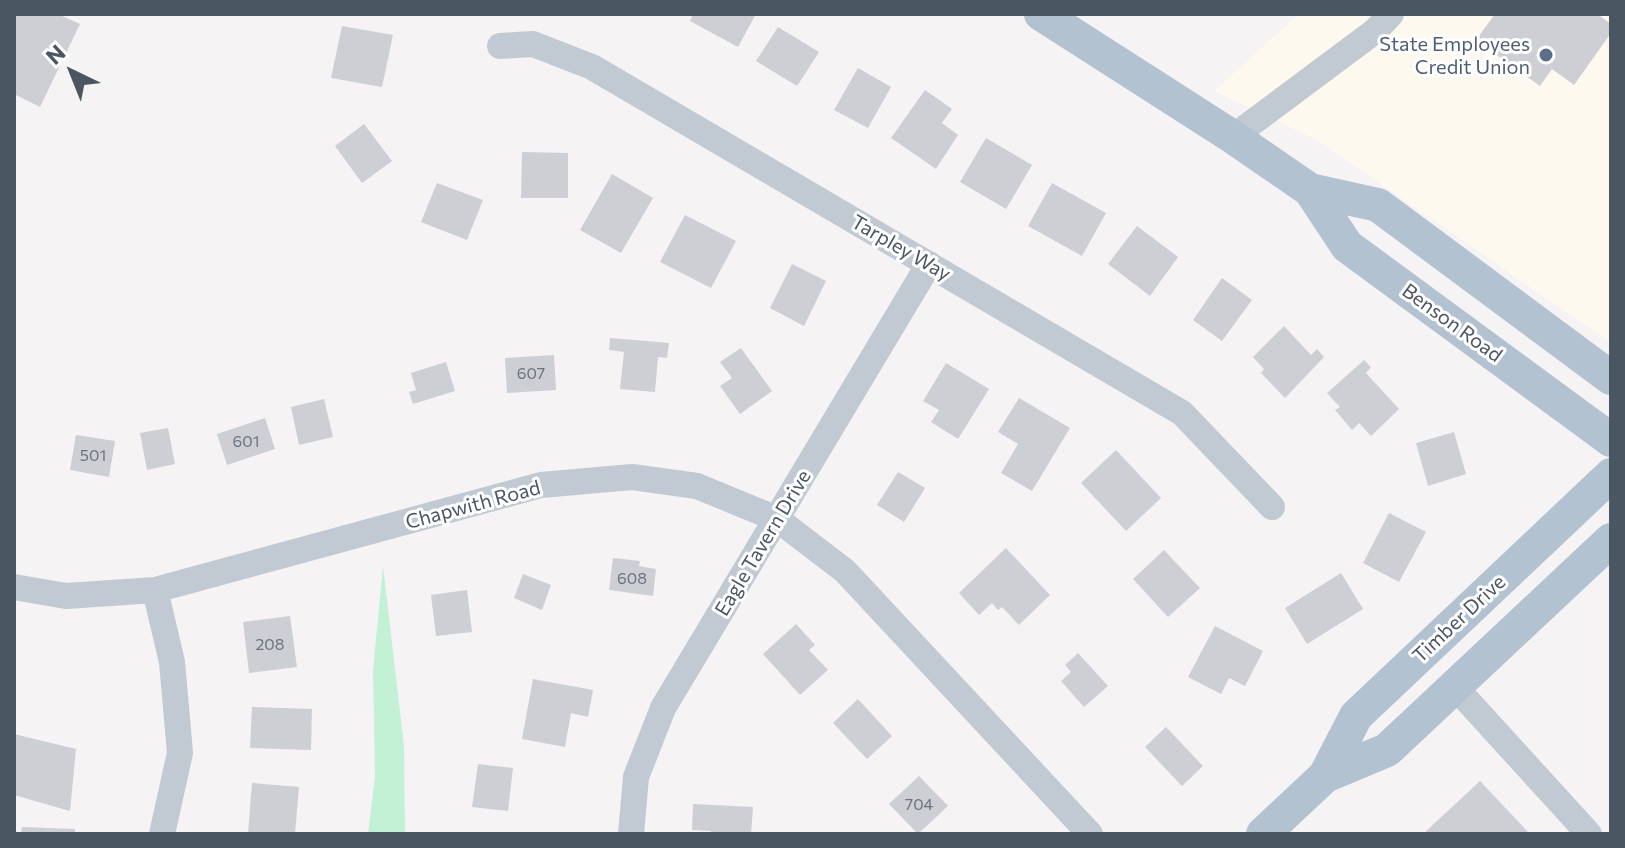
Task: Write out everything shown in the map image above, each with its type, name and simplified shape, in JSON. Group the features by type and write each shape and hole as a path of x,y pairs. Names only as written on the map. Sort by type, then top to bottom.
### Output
{"main road":[{"name":"Benson Road","path":"1041,14 1310,190 1347,246 1611,440"},
{"name":"Benson Road","path":"1310,190 1378,205 1611,378"},
{"name":"Timber Drive","path":"1263,834 1325,776 1356,716 1611,475"},
{"name":"Timber Drive","path":"1325,776 1387,750 1611,540"}],"street":[{"path":"1233,137 1383,22"},
{"name":"Tarpley Way","path":"500,46 533,44 592,67 1182,413 1272,507"},
{"name":"Eagle Tavern Drive","path":"631,834 636,777 663,708 929,264"},
{"name":"Chapwith Road","path":"14,587 66,596 155,590 541,485 632,477 697,486 777,519 845,571 1090,834"},
{"path":"155,590 172,662 180,753 162,834"},
{"path":"1455,687 1589,834"}],"shaded area":[{"path":"1299,14 1611,14 1611,343 1317,140 1214,91"}],"green space":[{"path":"383,566 404,746 405,834 368,834 375,776 373,671"}],"building":[{"path":"14,14 58,14 80,24 40,107 14,94"},
{"path":"693,14 756,14 738,47 690,21"},
{"name":"State Employees Credit Union","path":"1495,14 1597,14 1611,24 1611,33 1574,85 1552,69 1540,86 1476,40"},
{"path":"342,26 393,35 382,87 331,78"},
{"path":"778,27 819,52 797,86 756,61"},
{"path":"858,68 891,87 868,128 834,110"},
{"path":"925,90 952,109 942,123 958,135 936,169 891,138"},
{"path":"364,124 392,161 362,183 335,146"},
{"path":"986,138 1032,165 1006,209 960,182"},
{"path":"522,152 568,153 568,198 521,198"},
{"path":"612,174 653,198 621,253 580,230"},
{"path":"437,183 483,200 467,240 421,222"},
{"path":"1052,183 1106,213 1082,256 1028,226"},
{"path":"685,215 736,241 711,288 660,262"},
{"path":"1137,226 1178,257 1150,296 1108,264"},
{"path":"792,264 826,281 804,326 770,308"},
{"path":"1222,278 1252,300 1222,341 1193,320"},
{"path":"1284,326 1311,355 1317,349 1324,357 1285,398 1261,373 1264,369 1253,357"},
{"path":"610,338 669,343 667,358 658,357 655,392 620,389 624,352 609,350"},
{"path":"741,348 772,391 740,414 720,386 732,378 720,362"},
{"path":"554,355 556,390 507,393 505,358"},
{"path":"1364,360 1371,367 1366,373 1399,409 1371,436 1359,423 1352,430 1335,410 1340,407 1327,393"},
{"path":"446,362 455,391 413,404 409,392 416,390 411,373"},
{"path":"946,363 989,389 958,439 931,422 939,410 923,401"},
{"path":"1019,398 1070,428 1032,491 1001,473 1018,444 998,432"},
{"path":"324,399 333,437 299,445 291,407"},
{"path":"265,418 275,449 227,465 217,434"},
{"path":"168,428 175,464 147,470 140,433"},
{"path":"1454,432 1466,474 1428,486 1416,443"},
{"path":"76,435 115,441 109,477 70,470"},
{"path":"1116,450 1161,498 1126,531 1081,483"},
{"path":"898,472 925,488 904,522 877,505"},
{"path":"1389,513 1426,532 1399,582 1363,563"},
{"path":"1006,548 1050,595 1019,625 1002,607 998,610 992,603 979,615 959,593"},
{"path":"1164,550 1200,588 1168,617 1133,579"},
{"path":"613,558 640,561 639,566 656,569 653,596 609,590"},
{"path":"1341,573 1363,609 1307,644 1285,608"},
{"path":"523,574 551,585 542,610 514,598"},
{"path":"467,590 472,632 436,636 431,595"},
{"path":"290,616 297,667 249,673 243,622"},
{"path":"796,624 815,645 809,650 828,670 800,695 763,654"},
{"path":"1215,626 1263,651 1245,686 1229,678 1221,694 1188,677"},
{"path":"1078,653 1108,686 1084,707 1061,681 1071,672 1065,665"},
{"path":"533,679 593,690 588,717 571,713 565,747 522,739"},
{"path":"858,699 892,736 867,759 833,723"},
{"path":"252,707 312,709 311,750 250,748"},
{"path":"1166,727 1203,766 1182,786 1145,747"},
{"path":"14,734 76,749 70,811 14,795"},
{"path":"478,764 513,768 508,811 472,807"},
{"path":"919,776 948,806 918,834 889,804"},
{"path":"1480,781 1530,834 1423,834"},
{"path":"252,783 299,787 295,834 248,834"},
{"path":"693,804 753,807 751,834 711,834 711,831 692,830"},
{"path":"22,827 75,829 75,834 21,834"}],"place":[{"name":"State Employees Credit Union","path":"1546,55"}]}
